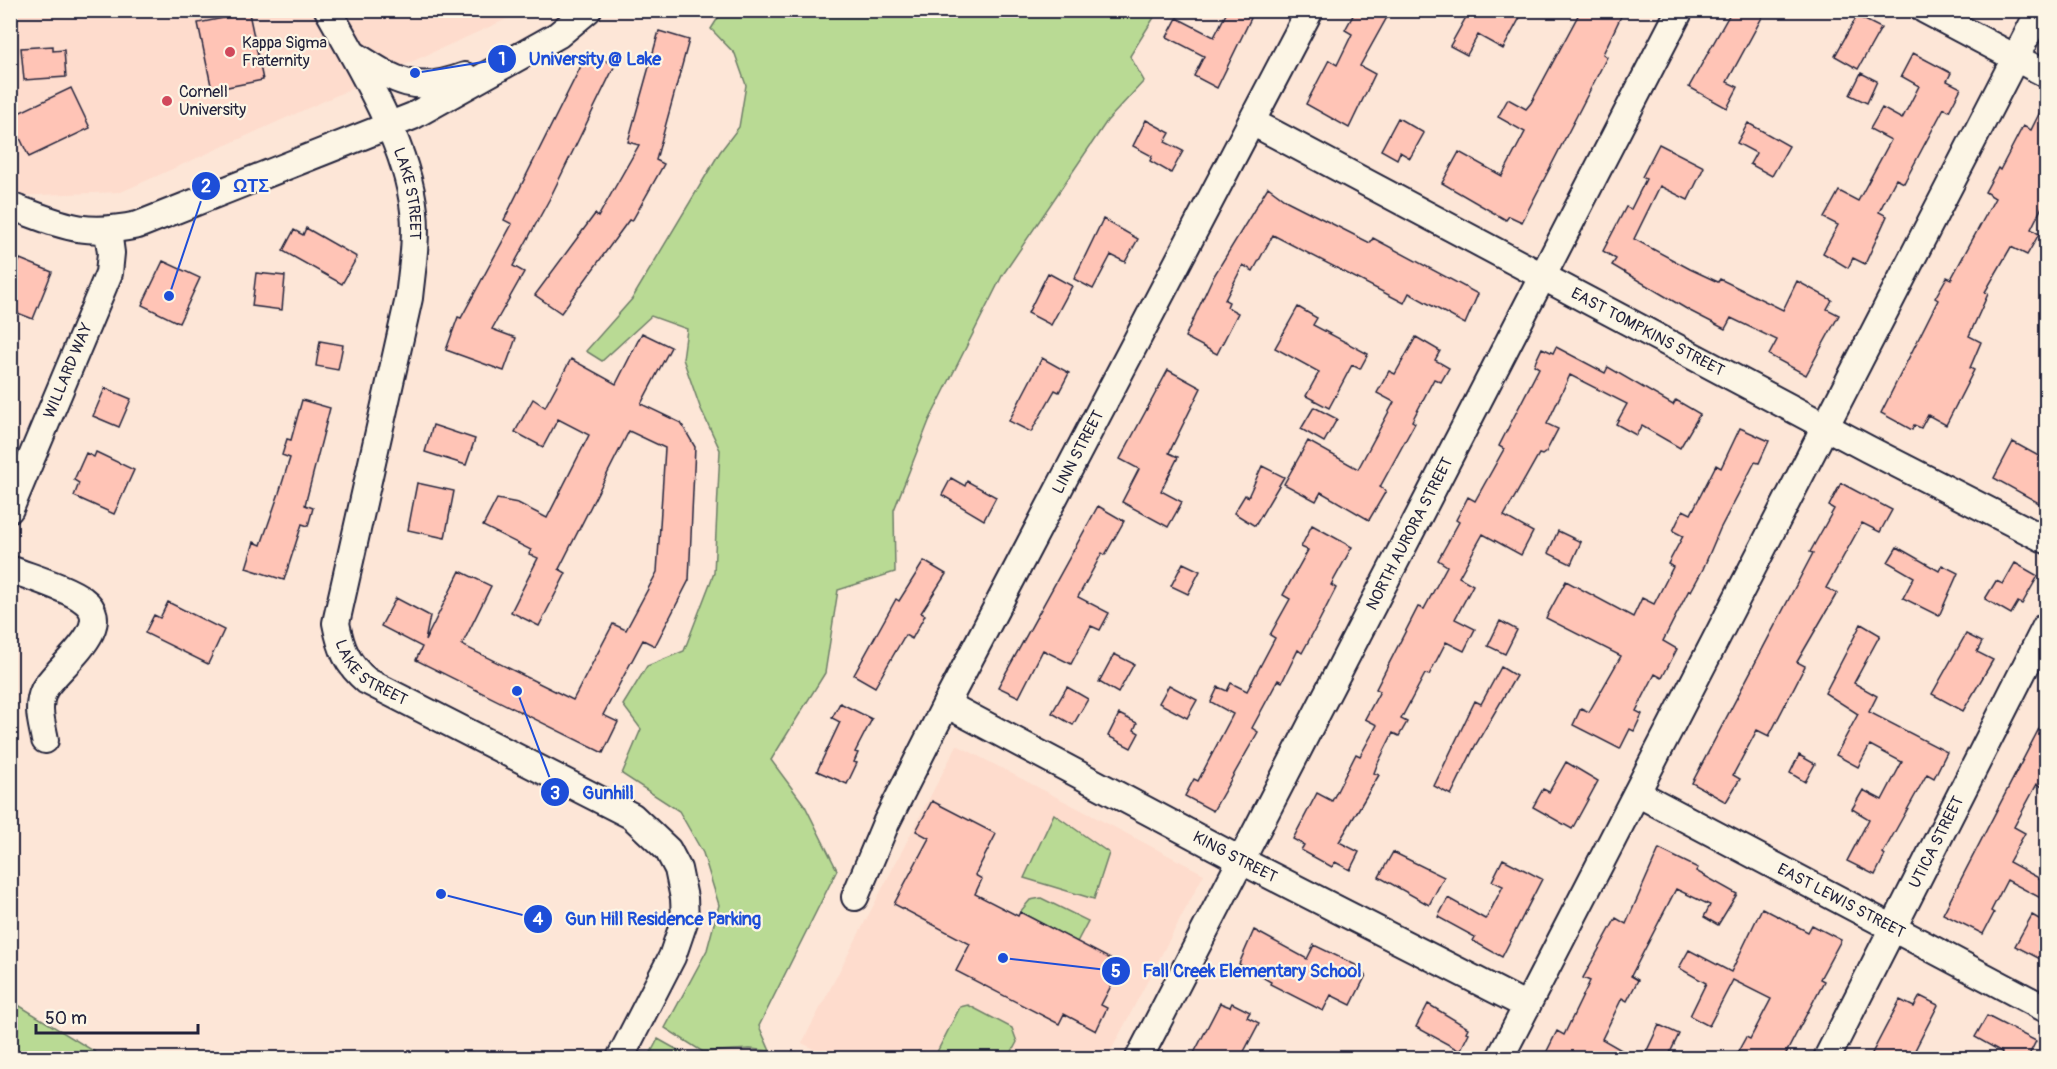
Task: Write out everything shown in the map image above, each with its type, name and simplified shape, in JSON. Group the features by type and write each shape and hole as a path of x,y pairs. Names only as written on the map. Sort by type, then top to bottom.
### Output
{"street":[{"name":"LAKE STREET","path":"328,10 353,54 387,126 403,168 411,200 414,251 409,298 391,385 336,623 341,649 352,667 367,681 632,816 668,850 680,876 685,919 672,957 620,1059"},
{"path":"10,206 76,230 108,231 138,225 432,106 558,34 588,10"},
{"name":"LINN STREET","path":"855,897 886,823 946,704 1310,10"},
{"name":"NORTH AURORA STREET","path":"1139,1059 1680,10"},
{"path":"1925,10 2046,75"},
{"path":"1500,1059 2040,10"},
{"path":"353,54 385,75 413,86 434,85 453,80 519,56"},
{"name":"EAST TOMPKINS STREET","path":"1252,122 2046,540"},
{"name":"WILLARD WAY","path":"10,508 109,273 111,253 108,231"},
{"path":"10,569 83,599 94,611 94,626 87,640 45,690 39,707 45,740"},
{"name":"UTICA STREET","path":"1827,1059 2046,626"},
{"name":"KING STREET","path":"946,704 1240,860 1527,1006"},
{"name":"EAST LEWIS STREET","path":"1636,794 2046,1009"}],"shaded area":[{"name":"Cornell University","path":"10,11 525,11 121,192 11,196"},
{"path":"957,745 1204,874 1107,1058 831,1058 802,1043"}],"green space":[{"path":"723,10 1158,11 1130,56 1144,81 1107,121 1002,276 929,421 894,510 895,572 838,590 825,673 771,760 805,806 837,870 759,1026 770,1051 750,1049 703,1052 665,1028 707,950 719,905 703,853 679,811 622,774 641,729 623,705 647,666 684,651 714,573 720,450 700,407 683,359 687,329 651,316 602,361 586,351 632,299 720,152 739,127 746,85 735,54 711,29"},
{"path":"1054,814 1109,853 1094,899 1024,878"},
{"path":"1041,898 1088,921 1077,942 1020,912 1030,900"},
{"path":"10,1000 105,1058 11,1058"},
{"path":"968,1005 1012,1028 1017,1042 1009,1057 1011,1058 934,1058 960,1007"},
{"path":"658,1039 692,1058 648,1058"}],"building":[{"path":"1228,10 1237,10 1251,18 1217,88 1194,76 1204,56 1167,37 1177,18 1214,37"},
{"path":"1356,10 1391,10 1360,66 1375,74 1349,128 1306,104 1329,60 1337,65 1352,34 1345,30"},
{"path":"1470,10 1524,10 1503,49 1478,35 1467,55 1450,46"},
{"path":"1581,10 1624,10 1603,54 1607,57 1522,222 1509,216 1506,220 1442,183 1459,152 1502,176 1525,132 1498,117 1508,99 1526,109 1531,103"},
{"path":"1732,10 1766,10 1727,82 1738,87 1727,108 1689,87"},
{"name":"Kappa Sigma Fraternity","path":"249,13 263,80 212,90 198,23"},
{"path":"1857,16 1881,28 1858,69 1835,56"},
{"path":"659,31 689,40 656,160 664,164 632,221 629,220 561,313 535,295 595,214 598,217 639,145 628,142"},
{"path":"53,46 53,51 64,50 66,77 24,80 21,48"},
{"path":"588,52 615,65 549,200 513,266 524,272 492,329 516,338 504,371 446,350 458,317 461,318 512,224 504,220"},
{"path":"1913,53 1951,73 1947,81 1961,88 1949,111 1944,108 1904,183 1896,179 1879,212 1887,216 1865,264 1853,258 1848,268 1823,253 1838,225 1824,218 1839,191 1858,201 1891,140 1870,129 1882,108 1902,119 1919,86 1901,76"},
{"path":"1861,73 1877,81 1867,103 1850,95"},
{"path":"71,88 90,128 29,157 10,117"},
{"path":"2046,100 2046,199 2031,229 2039,234 2027,255 2011,247 1985,292 1988,294 1969,336 1981,342 1970,368 1974,370 1946,425 1928,415 1921,428 1914,425 1912,430 1881,413 1938,300 1935,298 1947,277 1951,279 1995,198 1985,192 1998,168 2000,170 2023,126 2031,130"},
{"path":"1398,118 1424,133 1410,158 1400,152 1397,159 1381,150"},
{"path":"1146,120 1170,133 1165,142 1183,151 1171,173 1150,161 1152,156 1133,146"},
{"path":"1748,123 1789,146 1772,176 1750,164 1756,153 1737,143"},
{"path":"1659,144 1704,167 1688,200 1660,186 1634,239 1690,269 1718,282 1720,279 1783,310 1797,281 1832,300 1827,309 1839,315 1806,375 1769,355 1777,340 1731,318 1725,329 1612,265 1616,259 1603,251 1626,207 1631,209 1646,179 1642,177"},
{"path":"1268,187 1287,201 1370,243 1373,238 1478,294 1465,324 1409,293 1404,303 1273,235 1253,271 1243,265 1225,300 1229,302 1227,307 1238,313 1217,354 1185,337 1212,279"},
{"path":"1103,219 1138,239 1125,262 1111,255 1093,289 1074,279"},
{"path":"306,228 357,257 342,284 283,251 294,230 303,235"},
{"path":"20,259 52,272 33,319 10,310 10,283"},
{"path":"163,261 200,278 179,323 142,305"},
{"path":"256,273 285,276 282,310 252,306"},
{"path":"1048,273 1072,286 1051,325 1028,313"},
{"path":"1298,307 1317,318 1313,325 1368,354 1360,369 1352,365 1329,408 1306,396 1319,372 1275,348"},
{"path":"642,333 671,347 641,404 681,423 695,447 689,580 655,646 643,640 603,715 618,722 603,753 416,660 422,647 381,626 396,598 430,616 425,641 460,571 491,586 462,645 573,700 613,624 626,630 657,572 665,448 629,431 559,569 566,573 539,626 511,612 538,558 529,554 531,550 483,526 497,499 518,503 547,518 589,435 558,419 543,447 515,432 533,399 545,407 571,359 616,384"},
{"path":"1416,337 1440,351 1435,360 1449,368 1441,382 1434,379 1412,421 1415,423 1380,487 1386,491 1369,520 1321,492 1316,501 1284,484 1308,441 1358,469 1394,402 1377,393 1389,371 1395,374"},
{"path":"320,341 343,345 338,370 316,366"},
{"path":"1556,347 1605,373 1608,367 1673,405 1676,400 1700,414 1680,448 1642,426 1636,435 1616,424 1627,404 1570,375 1547,424 1558,429 1546,452 1539,454 1504,516 1533,532 1521,555 1483,534 1459,577 1473,585 1455,619 1475,629 1464,651 1446,642 1429,675 1425,674 1401,719 1407,722 1399,736 1393,733 1374,773 1379,775 1339,842 1359,852 1350,870 1335,862 1332,867 1301,850 1304,845 1293,839 1317,793 1332,801 1356,754 1360,756 1377,725 1365,719 1380,691 1376,689 1418,607 1424,609 1447,566 1438,560 1459,522 1456,520 1468,497 1475,501 1504,449 1499,446 1539,368 1534,365 1542,348 1553,353"},
{"path":"1042,358 1069,373 1059,392 1055,390 1031,432 1009,421"},
{"path":"1168,370 1201,388 1169,453 1178,457 1161,491 1182,502 1168,527 1122,502 1139,469 1120,459"},
{"path":"105,388 131,399 119,427 93,416"},
{"path":"302,400 330,408 305,505 313,508 308,526 302,524 284,580 246,568 254,542 261,545 279,493 290,458 282,455 287,439 291,440"},
{"path":"1314,407 1337,419 1324,442 1301,429"},
{"path":"433,425 475,439 466,465 425,452"},
{"path":"1740,428 1769,441 1759,463 1755,462 1720,529 1703,569 1691,591 1689,590 1663,641 1677,649 1662,678 1655,674 1636,711 1642,714 1634,731 1630,729 1620,749 1573,725 1581,708 1589,712 1621,656 1546,618 1566,581 1633,617 1642,598 1654,604 1673,567 1668,564 1683,536 1673,531 1683,510 1691,514 1716,465 1721,468"},
{"path":"2013,442 2046,460 2046,507 1994,478"},
{"path":"96,452 134,470 114,514 74,496 79,483 74,480 86,453 94,457"},
{"path":"1262,466 1284,477 1255,526 1234,513 1245,495 1248,497"},
{"path":"951,478 965,486 967,481 996,497 984,520 942,495"},
{"path":"417,483 454,491 445,538 408,530"},
{"path":"1841,483 1892,510 1880,532 1862,523 1826,588 1837,593 1797,662 1805,666 1769,736 1757,730 1733,775 1740,779 1726,802 1692,783 1813,553 1810,552 1834,509 1829,506"},
{"path":"1098,506 1124,521 1105,555 1102,553 1078,597 1109,613 1100,630 1091,626 1071,664 1043,650 1019,697 998,687"},
{"path":"1312,525 1352,547 1331,585 1336,588 1314,631 1302,653 1298,650 1282,682 1278,680 1252,728 1258,732 1213,811 1185,796 1194,779 1198,781 1233,714 1211,702 1218,687 1227,691 1231,683 1247,691 1275,638 1270,635 1290,599 1283,595 1308,550 1301,547"},
{"path":"1558,531 1581,542 1571,564 1548,553"},
{"path":"1897,547 1939,571 1942,565 1958,573 1939,616 1903,598 1914,577 1888,562"},
{"path":"924,561 946,574 921,613 925,615 912,639 905,635 875,687 854,675 896,599 899,601"},
{"path":"1183,563 1200,571 1188,594 1171,586"},
{"path":"2015,563 2038,576 2022,604 2018,602 2011,614 1985,599 1996,581 2003,584"},
{"path":"168,602 224,630 208,664 145,633 154,615 160,618"},
{"path":"1500,621 1517,630 1505,654 1488,646"},
{"path":"1861,624 1880,635 1854,683 1877,696 1869,712 1947,752 1934,778 1927,774 1883,853 1885,855 1875,875 1847,861 1869,819 1852,809 1863,790 1882,800 1902,762 1870,745 1858,767 1836,755 1858,714 1825,693"},
{"path":"1966,634 1982,642 1977,652 1993,660 1963,711 1932,694"},
{"path":"1114,654 1134,664 1118,693 1099,682"},
{"path":"1501,667 1516,676 1475,746 1451,795 1434,786 1475,701 1481,704"},
{"path":"1169,685 1197,700 1187,718 1159,703"},
{"path":"1067,687 1088,699 1073,725 1052,713"},
{"path":"840,703 872,719 855,752 858,753 854,762 857,763 847,784 817,771 840,722 832,718"},
{"path":"1119,714 1137,723 1134,730 1139,733 1131,748 1108,736"},
{"path":"2046,715 2046,789 2037,784 2014,827 2025,833 2009,862 2046,882 2046,901 2007,880 1991,911 1994,913 1983,934 1943,914"},
{"path":"1799,755 1815,764 1805,782 1790,773"},
{"path":"1566,762 1598,781 1572,829 1533,807 1543,789 1549,792"},
{"path":"932,801 996,834 975,875 982,879 975,894 1018,916 1020,912 1122,965 1101,1005 1107,1008 1096,1031 1064,1014 1059,1024 956,971 970,944 894,904 929,838 916,831"},
{"path":"1659,849 1698,868 1696,871 1737,894 1718,925 1704,917 1710,905 1676,889 1631,976 1638,980 1627,1001 1622,998 1602,1039 1637,1059 1543,1059 1557,1031 1564,1035 1590,981 1583,978 1616,918 1626,924"},
{"path":"1393,852 1444,877 1429,905 1379,877"},
{"path":"1503,859 1542,879 1502,957 1473,941 1475,937 1438,917 1448,898 1485,919 1503,886 1492,881"},
{"path":"1762,908 1808,932 1812,925 1841,940 1820,979 1824,981 1783,1059 1734,1059 1746,1037 1750,1039 1771,999 1733,980 1709,1026 1690,1016 1706,983 1679,968 1689,950 1731,972"},
{"path":"2032,915 2046,923 2046,962 2015,946"},
{"path":"1254,930 1307,959 1314,945 1362,968 1360,972 1366,975 1351,1005 1331,995 1323,1011 1270,984 1271,982 1239,964"},
{"path":"1920,996 1938,1005 1912,1056 1917,1059 1869,1059 1900,1000 1914,1007"},
{"path":"1220,1003 1230,1007 1232,1003 1250,1012 1247,1017 1259,1023 1240,1059 1191,1059"},
{"path":"1428,1004 1468,1028 1466,1032 1469,1033 1460,1051 1416,1027"},
{"path":"1987,1016 2036,1041 2027,1059 1999,1059 2002,1052 1975,1037"},
{"path":"1659,1025 1679,1034 1667,1059 1643,1059"}],"place":[{"name":"Kappa Sigma Fraternity","path":"230,52"},
{"name":"University @ Lake","path":"415,73"},
{"name":"Cornell University","path":"167,101"},
{"name":"ΩΤΣ","path":"169,296"},
{"name":"Gunhill","path":"517,691"},
{"name":"Gun Hill Residence Parking","path":"441,894"},
{"name":"Fall Creek Elementary School","path":"1003,958"}]}
